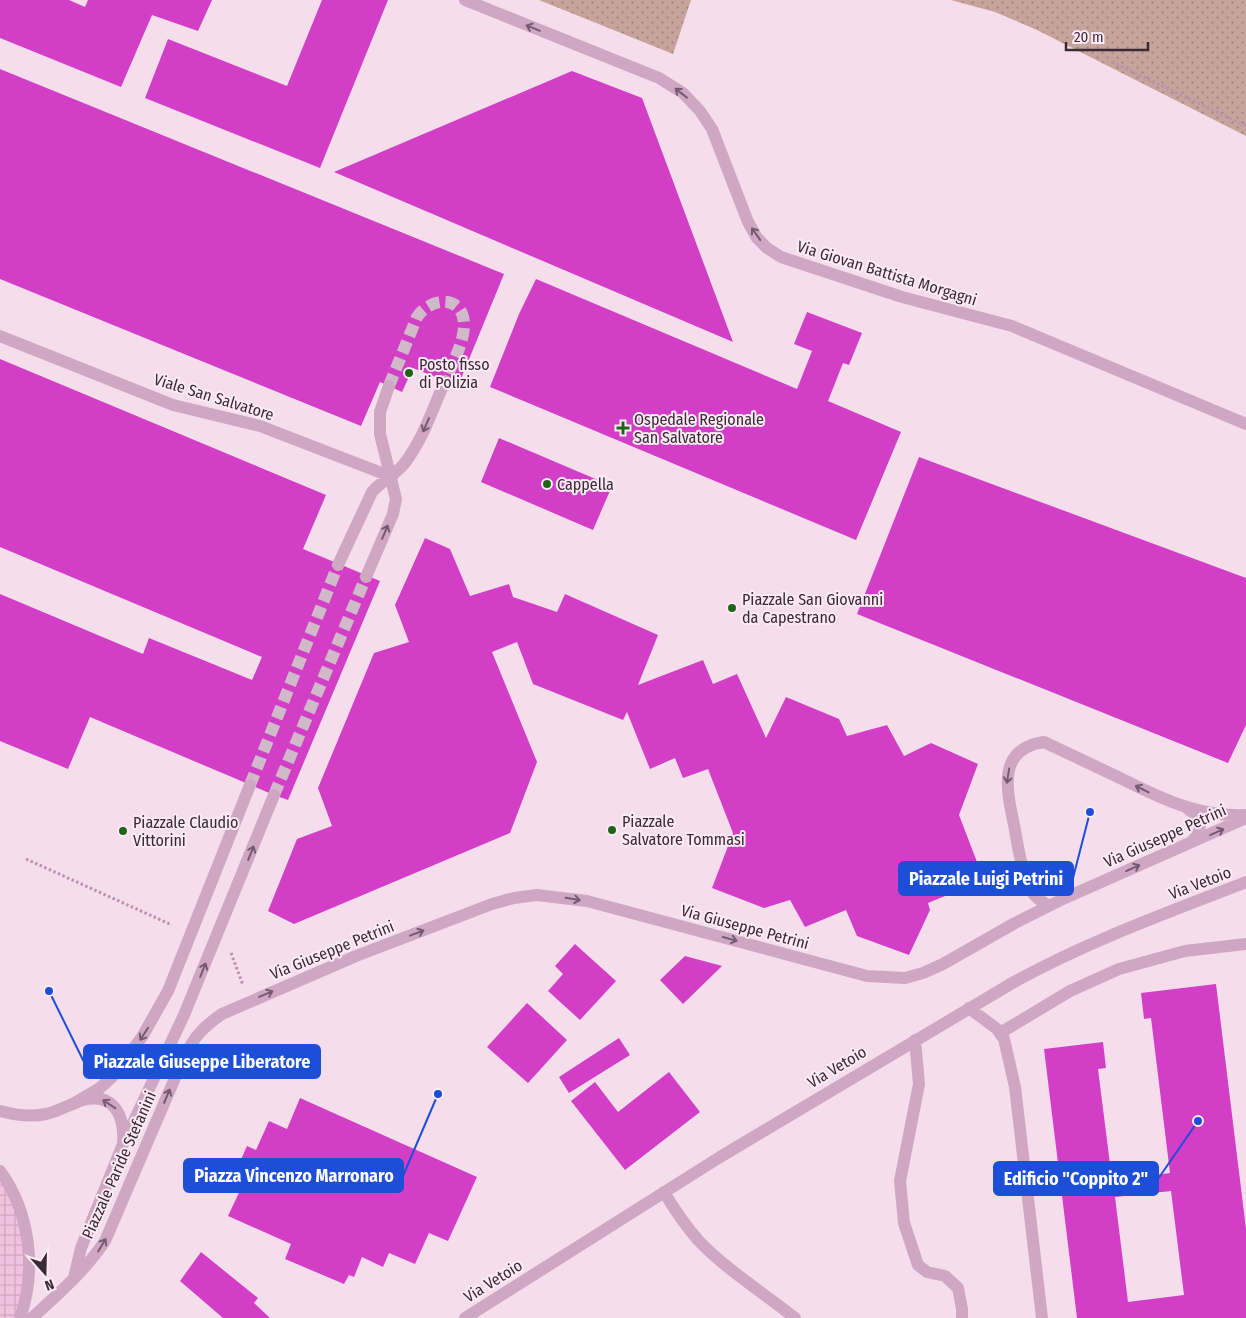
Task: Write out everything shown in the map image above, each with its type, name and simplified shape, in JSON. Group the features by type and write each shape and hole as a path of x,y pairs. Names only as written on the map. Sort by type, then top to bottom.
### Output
{"street":[{"name":"Via Giovan Battista Morgagni","path":"465,0 659,78 683,93 700,111 712,129 748,222 757,238 767,248 794,263 902,297 1012,326 1246,424"},
{"name":"Viale San Salvatore","path":"0,336 173,405 260,426 392,477"},
{"path":"338,565 372,492 392,477 414,449 445,380"},
{"path":"366,577 393,514 396,499 392,477 382,446 379,422 382,404 389,386"},
{"path":"1049,906 1031,893 1026,882 1007,795 1007,778 1014,758 1021,750 1034,744 1044,742 1160,798 1186,808 1212,813 1246,816"},
{"path":"73,1104 100,1088 113,1076 142,1037 168,991 250,785"},
{"path":"123,1144 184,1015 274,796"},
{"path":"1186,808 1196,815 1199,824 1198,833 1188,844"},
{"name":"Via Giuseppe Petrini","path":"222,1014 356,956 492,904 514,898 537,896 587,901 867,976 905,978 924,973 943,964 1049,906 1246,816"},
{"name":"Via Vetoio","path":"465,1318 769,1126 968,1008 1052,961 1096,940 1246,882"},
{"path":"1000,1033 1070,991 1119,969 1185,951 1246,944"},
{"path":"968,1008 997,1029 1004,1039 1015,1087 1042,1318"},
{"name":"Piazzale Paride Stefanini","path":"32,1318 74,1278 105,1241 190,1046 198,1033 209,1022 222,1014"},
{"path":"915,1040 919,1084 900,1181 904,1223 918,1265 927,1272 945,1276 958,1288 962,1318"},
{"name":"Piazzale Paride Stefanini","path":"0,1111 29,1116 46,1114 92,1099 111,1103 118,1111 124,1131 123,1144 81,1248 74,1278"},
{"path":"0,1171 7,1180 20,1210 28,1241 30,1273 20,1318"},
{"path":"664,1192 698,1240 795,1318"}],"path":[{"path":"1112,62 1246,126"},
{"path":"26,859 191,933"},
{"path":"214,944 231,951 249,1002"}],"shaded area":[{"path":"539,0 691,0 673,54"},
{"path":"951,0 1246,0 1246,136 1037,30 995,12"},
{"path":"0,1171 28,1241 20,1318 0,1318"}],"building":[{"path":"0,0 69,0 85,7 88,0 212,0 198,31 152,15 121,87 0,38"},
{"path":"322,0 388,0 320,168 145,98 168,39 287,86"},
{"path":"0,69 504,274 458,386 413,368 402,392 380,382 361,426 0,279"},
{"path":"572,71 642,98 733,342 334,172"},
{"path":"536,279 797,389 812,351 794,344 807,312 862,333 849,365 843,363 828,401 901,432 856,540 490,387 519,314"},
{"path":"0,359 326,495 303,549 380,581 288,800 90,717 68,769 0,741 0,594 143,654 149,638 252,680 262,657 0,547"},
{"name":"Cappella","path":"499,438 612,486 593,530 481,482"},
{"path":"919,457 1246,578 1246,725 1228,763 857,614"},
{"path":"425,538 450,549 470,596 509,584 513,597 557,612 565,594 658,635 638,685 703,660 713,684 737,674 766,738 786,697 839,719 847,736 887,725 904,756 931,743 978,764 959,815 984,880 928,903 930,910 909,955 857,936 846,910 805,927 790,900 764,908 712,888 733,833 708,769 683,778 675,758 650,769 627,712 623,720 533,684 517,642 492,652 537,762 510,833 294,924 268,911 297,839 332,826 318,788 374,653 409,642 395,605"},
{"path":"575,944 616,981 580,1020 548,991 563,974 555,966"},
{"path":"685,956 722,966 683,1004 660,980"},
{"path":"1216,984 1246,1229 1246,1318 1077,1318 1044,1049 1103,1042 1106,1068 1098,1069 1112,1180 1170,1173 1151,1018 1144,1019 1141,993","holes":["1171,1191 1184,1295 1128,1302 1115,1197"]},
{"path":"527,1003 567,1040 528,1083 487,1047"},
{"path":"619,1038 630,1055 569,1093 559,1077"},
{"path":"669,1072 700,1112 625,1170 571,1101 595,1082 618,1112"},
{"path":"300,1098 477,1177 448,1241 429,1233 415,1264 389,1253 383,1267 362,1257 354,1277 349,1275 344,1284 285,1259 291,1244 228,1216 244,1182 233,1177 247,1146 256,1150 269,1121 287,1129"},
{"path":"201,1252 258,1298 254,1303 270,1318 223,1318 180,1281"}],"tunnel":[{"path":"389,386 417,317 423,310 438,302 446,302 459,308 463,315 464,325 460,346 445,381"},
{"path":"250,785 338,565"},
{"path":"274,795 366,577"}],"place":[{"name":"Posto fisso di Polizia","path":"409,373"},
{"name":"Ospedale Regionale San Salvatore","path":"623,428"},
{"name":"Cappella","path":"547,484"},
{"name":"Piazzale San Giovanni da Capestrano","path":"732,608"},
{"name":"Piazzale Luigi Petrini","path":"1090,812"},
{"name":"Piazzale Salvatore Tommasi","path":"612,830"},
{"name":"Piazzale Claudio Vittorini","path":"123,831"},
{"name":"Piazzale Giuseppe Liberatore","path":"49,991"},
{"name":"Piazza Vincenzo Marronaro","path":"438,1094"},
{"name":"Edificio \"Coppito 2\"","path":"1198,1121"}]}
